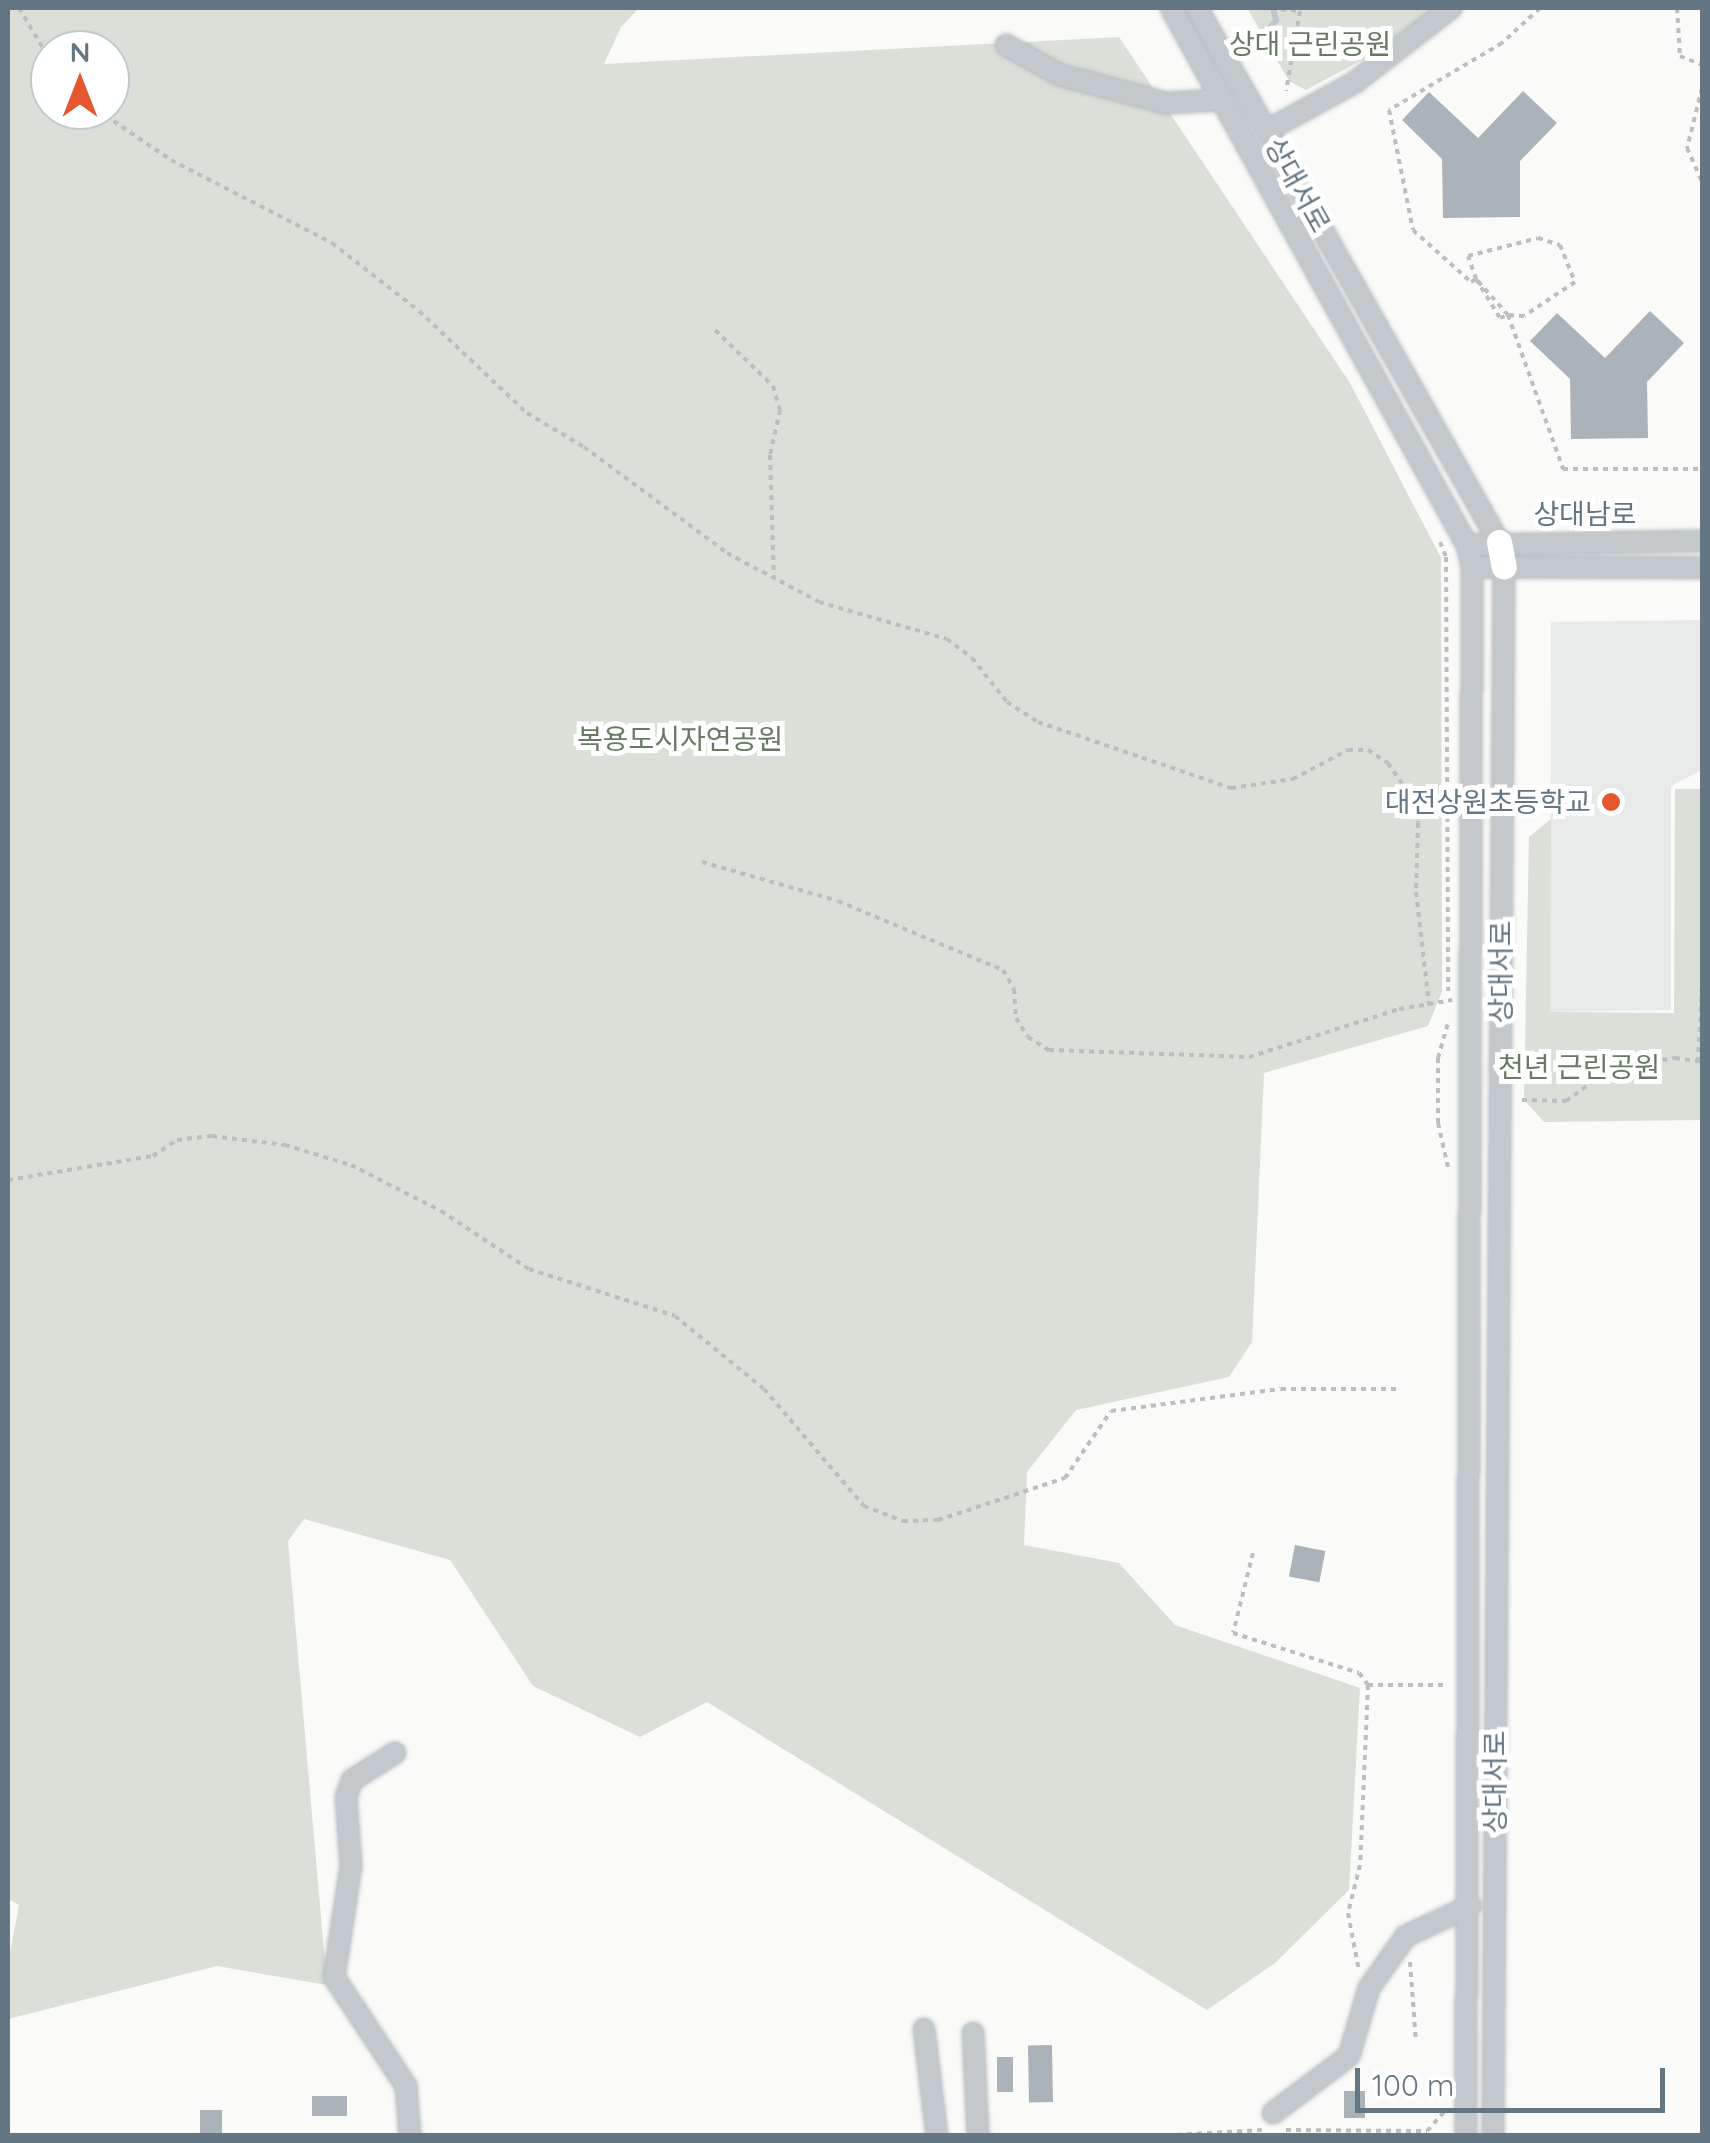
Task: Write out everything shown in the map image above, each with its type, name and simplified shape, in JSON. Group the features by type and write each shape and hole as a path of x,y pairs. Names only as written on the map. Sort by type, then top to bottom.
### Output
{"street":[{"name":"상대서로","path":"1171,8 1467,545 1472,567 1470,1906 1466,2136"},
{"name":"상대서로","path":"1198,8 1502,554 1492,2136"},
{"path":"1268,130 1354,83 1451,8"},
{"path":"1006,45 1060,75 1166,102 1221,100"},
{"name":"상대남로","path":"1472,567 1502,554 1702,541"},
{"name":"상대남로","path":"1467,545 1502,554 1702,568"},
{"path":"396,1753 352,1780 346,1797 351,1866 334,1977 406,2086 410,2136"},
{"path":"1273,2113 1349,2056 1368,1988 1406,1936 1470,1906"},
{"path":"924,2029 938,2136"},
{"path":"974,2033 978,2136"}],"path":[{"path":"19,8 32,30"},
{"path":"1476,279 1472,282 1413,230 1389,110 1502,43 1540,8"},
{"path":"1677,8 1680,56 1702,65"},
{"path":"1263,9 1300,12 1286,91"},
{"path":"1702,88 1686,148 1702,181"},
{"path":"128,130 172,160 332,243 418,311 527,413 584,447 727,554 819,602 947,640 972,658 1007,702 1038,722 1172,764 1194,778 1230,788 1292,779 1348,750 1378,756 1414,801 1429,1005 1250,1057 1048,1050 1028,1038 1016,1018 1014,989 1004,970 838,901 702,862"},
{"path":"1538,238 1560,245 1575,282 1524,316 1508,315 1500,318 1476,279 1468,256 1538,238"},
{"path":"1508,315 1563,468 1702,468"},
{"path":"714,330 773,386 780,410 770,455 774,578"},
{"path":"1437,534 1446,556 1448,991"},
{"path":"1508,1100 1566,1102 1614,1067 1674,1058 1700,1062 1702,983"},
{"path":"1448,1015 1438,1058 1448,1184"},
{"path":"8,1180 153,1156 177,1140 212,1136 285,1145 351,1165 441,1211 529,1268 676,1316 764,1388 864,1506 903,1521 938,1520 1065,1478 1110,1411 1280,1388 1396,1389"},
{"path":"1253,1553 1233,1633 1359,1673 1368,1685 1360,1865 1348,1913 1356,1967 1368,1988"},
{"path":"1368,1685 1470,1685"},
{"path":"1406,1936 1416,2042"},
{"path":"1156,2136 1427,2133 1438,2123"}],"shaded area":[{"name":"대전상원초등학교","path":"1702,620 1702,770 1671,786 1671,1010 1550,1012 1551,622"}],"green space":[{"name":"복용도시자연공원","path":"8,8 639,8 621,27 604,64 1119,37 1350,383 1441,558 1442,992 1428,1026 1264,1073 1252,1342 1229,1377 1076,1410 1027,1472 1024,1545 1119,1563 1175,1625 1360,1688 1349,1890 1275,1963 1207,2010 707,1702 640,1737 533,1686 450,1560 304,1519 288,1541 327,1985 217,1966 8,2019 8,1963 19,1905 8,1899"},
{"name":"상대 근린공원","path":"1247,8 1436,8 1405,37 1306,90 1289,81"},
{"name":"천년 근린공원","path":"1675,789 1702,789 1702,1120 1544,1122 1524,1100 1529,837 1551,819 1550,1012 1674,1013"}],"building":[{"path":"1523,91 1557,123 1520,161 1520,217 1443,218 1442,159 1402,120 1429,92 1478,138"},
{"path":"1650,311 1684,343 1647,382 1648,438 1571,439 1570,379 1530,341 1557,313 1605,358"},
{"path":"1295,1545 1325,1551 1319,1582 1289,1576"},
{"path":"1028,2045 1052,2045 1053,2102 1029,2102"},
{"path":"997,2057 1013,2057 1013,2092 997,2092"},
{"path":"1344,2091 1365,2091 1365,2118 1344,2118"},
{"path":"312,2096 347,2096 347,2116 312,2116"},
{"path":"200,2110 222,2110 222,2136 200,2136"}],"waterway":[{"path":"1259,42 1276,20 1273,8"}],"place":[{"name":"대전상원초등학교","path":"1611,802"}]}
